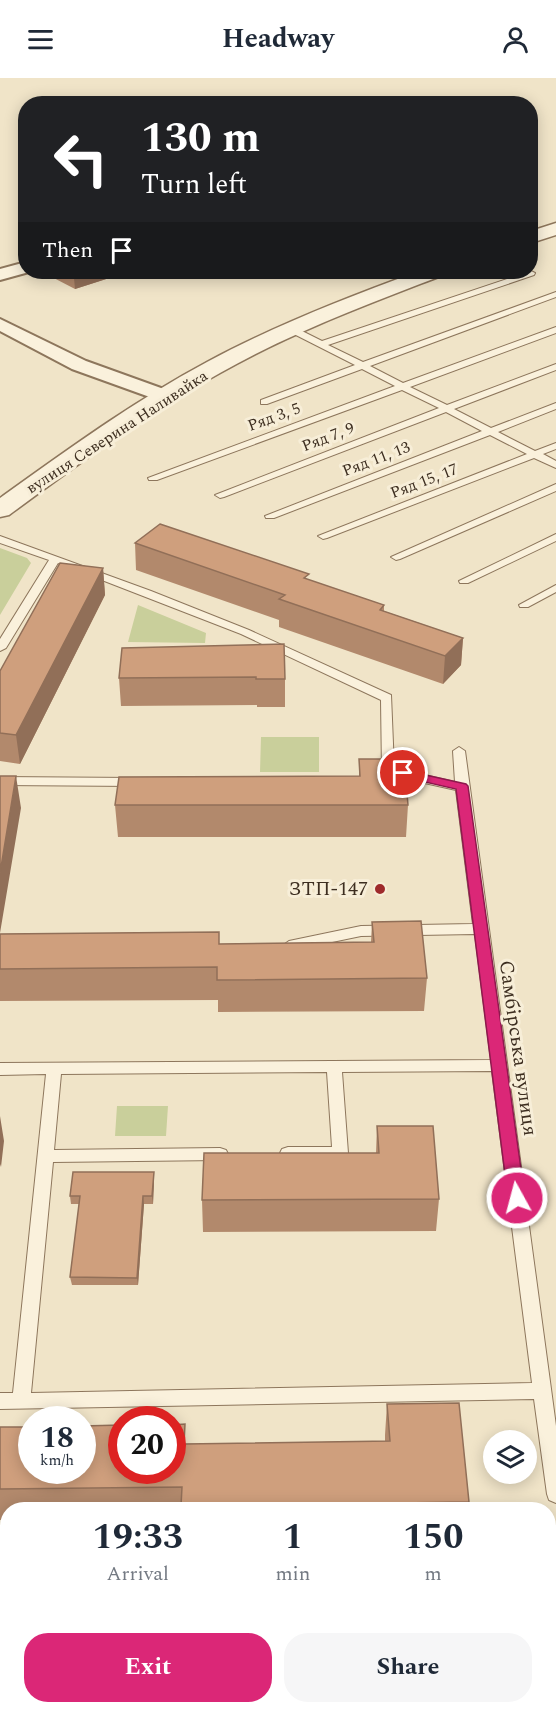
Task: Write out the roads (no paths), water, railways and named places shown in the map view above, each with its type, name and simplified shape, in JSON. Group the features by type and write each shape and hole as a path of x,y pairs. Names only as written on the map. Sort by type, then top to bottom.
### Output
{"street":[{"path":"538,235 556,229"},
{"path":"0,275 18,269"},
{"name":"вулиця Северина Наливайка","path":"0,510 165,396 228,360 291,329 416,279"},
{"path":"0,324 79,365 165,396"}],"lane":[{"path":"322,344 513,279"},
{"path":"264,402 556,294"},
{"path":"291,329 405,385 556,465"},
{"name":"Ряд 3, 5","path":"153,478 556,330"},
{"name":"Ряд 7, 9","path":"220,495 556,367"},
{"name":"Ряд 11, 13","path":"270,516 556,406"},
{"name":"Ряд 15, 17","path":"323,536 556,446"},
{"path":"396,557 556,487"},
{"path":"464,581 556,537"},
{"path":"0,539 317,662 387,698 383,773 462,786"},
{"path":"0,648 55,559"},
{"path":"524,605 556,588"},
{"path":"283,662 317,662"},
{"name":"Самбірська вулиця","path":"459,751 556,1494"},
{"path":"0,781 151,782"},
{"path":"272,946 295,945 361,931 481,929"},
{"path":"0,1069 499,1065"},
{"path":"269,1154 340,1153 334,1066"},
{"path":"21,1400 54,1068"},
{"path":"45,1156 234,1154"},
{"path":"0,1401 542,1391"}],"place":[{"name":"ЗТП-147","path":"380,889"}]}
